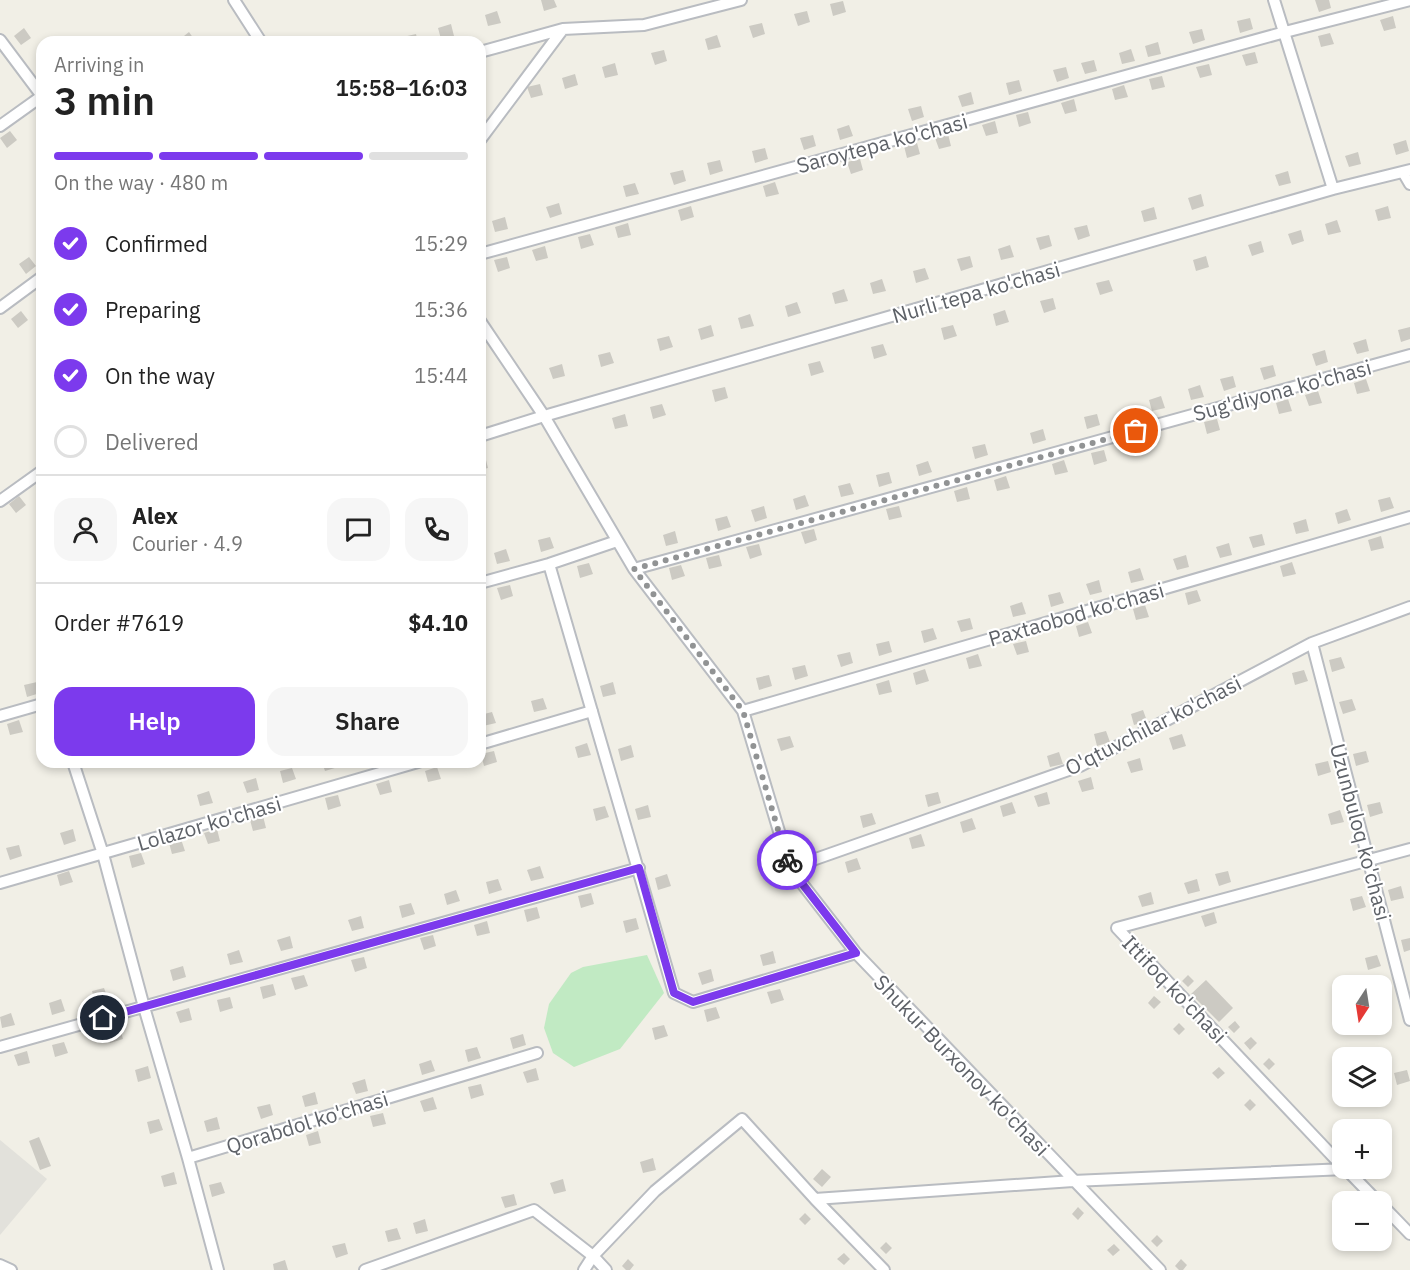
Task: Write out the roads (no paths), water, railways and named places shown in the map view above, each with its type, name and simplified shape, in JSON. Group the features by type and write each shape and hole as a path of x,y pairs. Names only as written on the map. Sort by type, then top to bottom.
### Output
{"street":[{"path":"234,0 257,36"},
{"path":"486,50 563,29 644,25 741,0"},
{"path":"1274,0 1334,189"},
{"name":"Saroytepa ko'chasi","path":"486,252 1285,32 1410,0"},
{"path":"486,132 563,29"},
{"path":"0,40 36,88"},
{"path":"0,126 36,100"},
{"path":"1407,171 1410,184"},
{"name":"Nurli tepa ko'chasi","path":"486,434 1334,189 1407,171"},
{"path":"0,308 36,281"},
{"name":"Shukur Burxonov ko'chasi","path":"486,330 543,416 634,569 743,711 790,868 856,953 1160,1270"},
{"name":"Sug'diyona ko'chasi","path":"634,569 1410,355"},
{"path":"0,501 36,475"},
{"name":"Paxtaobod ko'chasi","path":"743,711 1410,517"},
{"path":"486,581 549,564 617,541"},
{"path":"549,564 674,993 693,1002 856,953"},
{"name":"O'qtuvchilar ko'chasi","path":"790,868 1080,766 1312,643 1410,607"},
{"name":"Uzunbuloq ko'chasi","path":"1312,643 1410,1020"},
{"path":"0,716 36,706"},
{"path":"486,742 592,711"},
{"path":"75,768 103,854 218,1270"},
{"name":"Lolazor ko'chasi","path":"0,883 397,768"},
{"name":"Ittifoq ko'chasi","path":"1332,1155 1117,928 1410,849"},
{"path":"0,1047 639,868"},
{"name":"Qorabdol ko'chasi","path":"188,1158 537,1053"},
{"path":"584,1270 593,1256 655,1191 742,1119 884,1270"},
{"path":"815,1199 1073,1181 1332,1169"},
{"path":"1355,1179 1367,1191"},
{"path":"365,1270 534,1210 593,1256 606,1270"},
{"path":"1392,1215 1410,1234"},
{"path":"0,1265 11,1270"}]}
